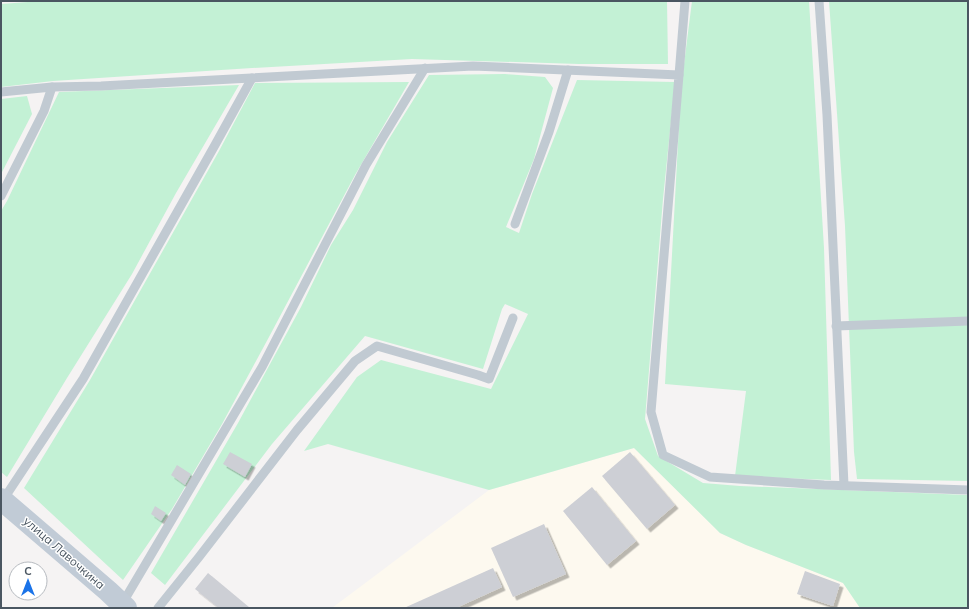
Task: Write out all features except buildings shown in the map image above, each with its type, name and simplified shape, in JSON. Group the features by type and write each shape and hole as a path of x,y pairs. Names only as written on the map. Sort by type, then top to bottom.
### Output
{"main road":[{"name":"улица Лавочкина","path":"2,499 124,606"}],"lane":[{"path":"685,1 651,412 663,455 710,477 844,485 968,490"},
{"path":"819,1 844,485"},
{"path":"1,92 52,87 100,86 473,66 679,75"},
{"path":"124,606 262,367 366,164 425,68"},
{"path":"515,224 549,132 568,70"},
{"path":"2,499 83,378 252,78"},
{"path":"1,196 44,111 52,87"},
{"path":"158,608 297,430 355,361 377,346 488,379 513,318"},
{"path":"836,326 968,321"}],"shaded area":[{"path":"634,448 720,533 746,545 843,583 860,608 332,608 489,490"}],"green space":[{"path":"41,1 667,1 668,64 579,64 412,59 53,81 1,87 1,4"},
{"path":"692,1 809,1 824,248 831,480 735,476 746,391 665,384 681,88"},
{"path":"829,1 968,1 968,481 857,479 854,452 845,226"},
{"path":"505,74 545,77 553,88 534,159 506,227 519,233 532,194 577,80 675,82 663,199 645,419 658,456 703,483 740,486 968,495 968,608 860,608 843,583 746,545 720,533 634,448 489,490 328,444 304,451 357,377 381,360 491,389 528,314 505,304 502,309 483,369 365,336 272,444 165,585 151,573 238,423 301,307 331,245 353,210 387,142 429,75"},
{"path":"409,82 355,175 222,424 172,509 123,580 24,488 90,380 219,151 255,83"},
{"path":"239,85 176,193 132,274 7,477 1,472 1,211 59,92"},
{"path":"27,96 32,114 1,174 1,99"}]}
